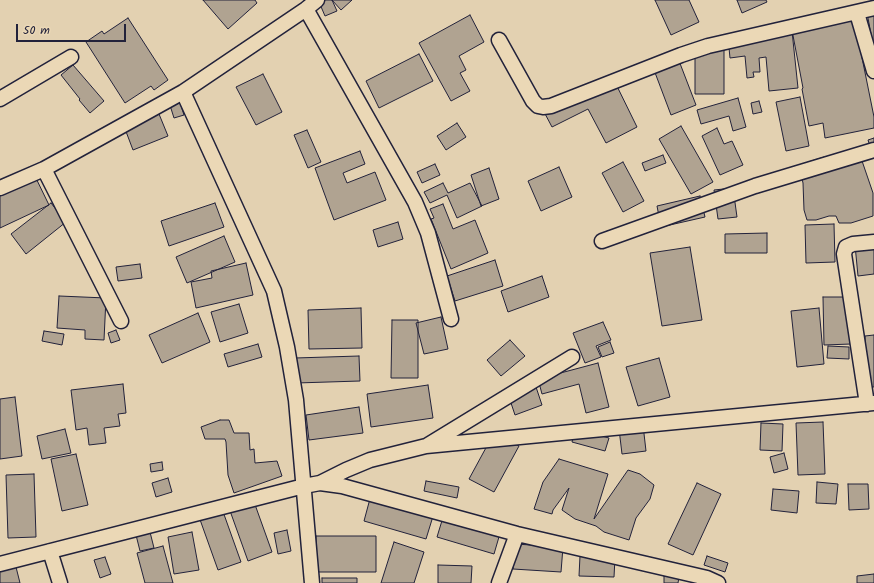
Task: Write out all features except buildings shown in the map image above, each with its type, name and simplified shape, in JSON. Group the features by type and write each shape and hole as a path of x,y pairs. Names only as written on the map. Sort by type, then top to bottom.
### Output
{"street":[{"path":"0,188 44,168 183,92 317,0"},
{"path":"499,40 533,101 538,106 544,107 551,106 681,54 701,48 874,8"},
{"path":"306,9 415,202 428,233 451,319"},
{"path":"857,13 874,72"},
{"path":"0,99 71,57"},
{"path":"183,92 274,291 287,347 296,400 312,583"},
{"path":"602,241 755,186 874,150"},
{"path":"44,168 121,321"},
{"path":"0,564 320,483 370,460 426,446 870,403 844,254 846,247 853,244 874,242"},
{"path":"426,446 572,357"},
{"path":"320,483 342,486 517,534 707,578 718,583"},
{"path":"499,583 517,534"},
{"path":"50,551 60,583"}]}
